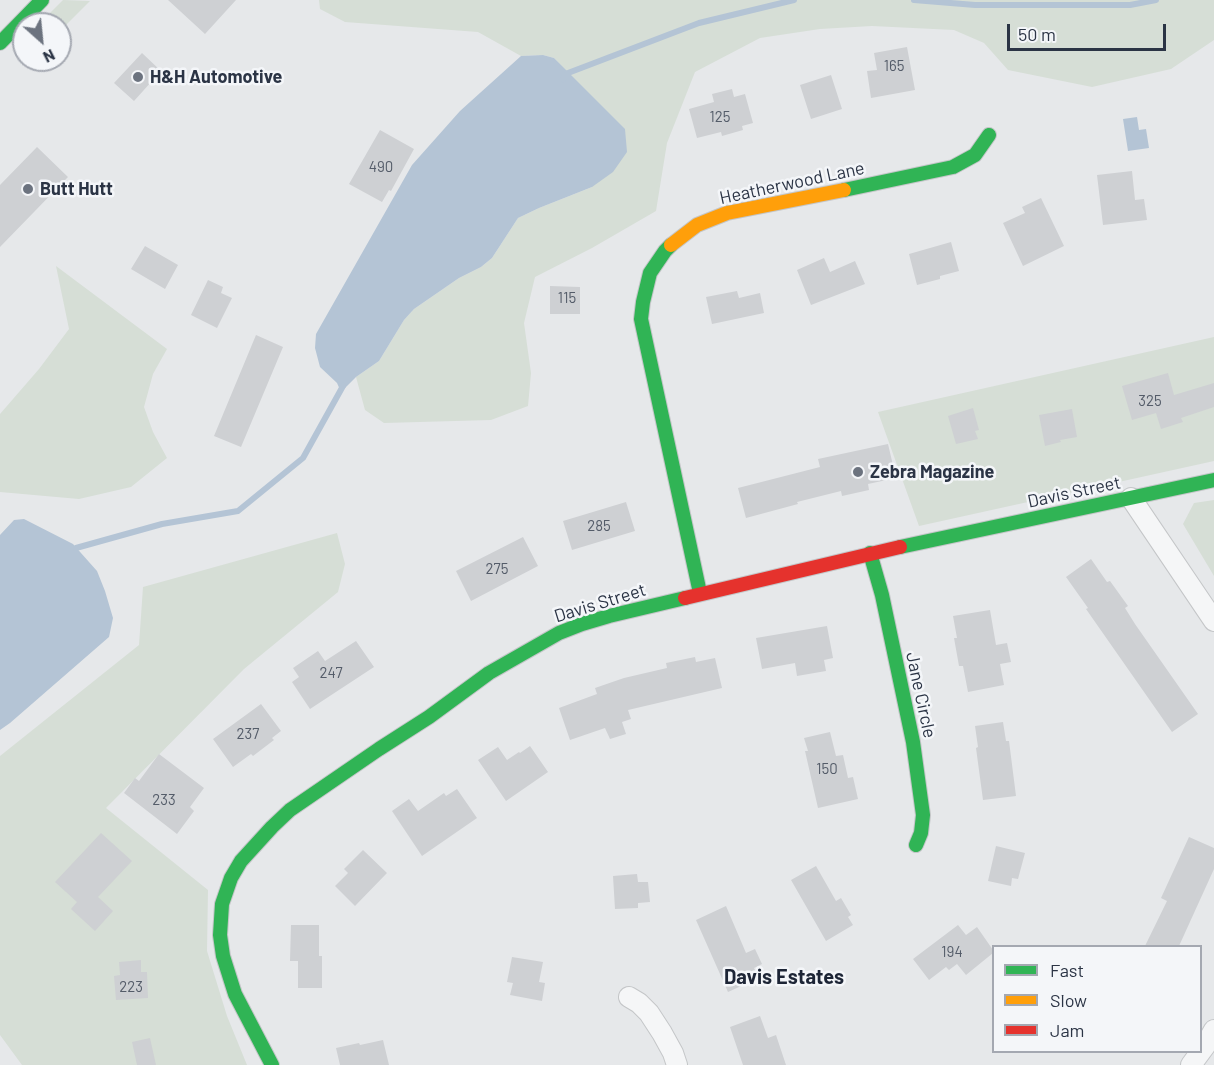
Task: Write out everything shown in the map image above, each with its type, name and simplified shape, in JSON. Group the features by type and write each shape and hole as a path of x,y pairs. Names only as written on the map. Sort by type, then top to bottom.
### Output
{"street":[{"path":"0,43 42,0"},
{"name":"Heatherwood Lane","path":"700,593 641,319 650,273 675,241 697,225 712,218 953,167 975,155 989,135"},
{"name":"Davis Street","path":"272,1065 235,994 225,965 220,935 222,904 231,878 241,861 290,810 429,717 489,673 559,633 582,624 700,593 870,553 1214,480"},
{"path":"1131,498 1214,621"},
{"name":"Jane Circle","path":"870,553 882,595 913,742 923,815 921,833 916,845"},
{"path":"629,997 649,1013 673,1053 677,1065"},
{"path":"1202,1050 1214,1030"}],"shaded area":[{"path":"63,0 90,1 72,19 72,12 51,12"},
{"path":"319,0 1214,0 1214,40 1171,69 1092,87 1008,70 984,43 954,30 872,26 820,29 760,38 695,72 667,143 656,211 592,248 535,277 524,323 531,373 528,406 491,420 384,423 365,410 356,377 379,361 404,320 414,309 492,258 518,218 592,187 568,73 554,58 543,55 521,56 478,32 345,22 320,9"},
{"path":"56,266 167,349 153,374 144,407 153,432 167,458 131,487 79,499 0,492 0,414 39,369 69,329"},
{"path":"1214,337 1214,461 919,526 878,412"},
{"path":"1214,500 1214,576 1183,524 1194,503"},
{"path":"337,533 345,564 338,592 244,669 106,808 208,890 207,951 227,1016 247,1065 22,1065 0,1035 0,756 139,645 143,587"}],"water":[{"path":"543,55 554,58 625,129 627,152 613,172 592,187 518,218 492,258 414,309 404,320 379,361 356,377 341,392 337,383 320,367 315,348 316,334 412,165 460,111 521,56"},
{"path":"1137,117 1139,130 1146,129 1149,148 1128,151 1123,119"},
{"path":"24,519 73,544 97,571 113,618 109,637 0,730 0,535 14,520"}],"building":[{"path":"168,0 236,0 205,34"},
{"path":"907,47 915,90 871,98 867,71 877,70 874,53"},
{"name":"H&H Automotive","path":"142,53 161,71 134,101 114,83"},
{"path":"831,75 842,109 811,119 800,85"},
{"path":"732,89 734,97 745,94 753,123 742,126 743,130 722,136 721,132 697,138 689,109 714,102 712,94"},
{"path":"380,130 414,149 391,191 389,190 382,202 349,184"},
{"name":"Butt Hutt","path":"37,147 68,177 0,247 0,185"},
{"path":"1132,171 1135,200 1144,199 1147,220 1103,225 1097,175"},
{"path":"1041,198 1064,246 1023,266 1003,223 1025,213 1022,207"},
{"path":"951,242 959,271 917,285 909,254"},
{"path":"145,246 178,265 165,289 131,269"},
{"path":"824,258 830,272 855,261 865,284 811,305 797,270"},
{"path":"208,280 223,287 221,293 232,298 217,328 191,315"},
{"path":"550,286 580,287 580,314 550,314"},
{"path":"737,291 739,298 760,293 764,313 712,324 706,297"},
{"path":"256,335 283,347 241,447 214,436"},
{"path":"1168,373 1174,395 1214,383 1214,407 1181,418 1183,422 1161,429 1156,413 1132,420 1122,386"},
{"path":"973,408 979,430 975,431 978,439 956,444 948,416"},
{"path":"1072,409 1077,437 1045,446 1039,415"},
{"path":"888,444 896,478 868,484 869,490 842,496 841,491 746,518 738,488 820,467 818,459"},
{"path":"626,502 635,531 572,550 563,521"},
{"path":"523,537 538,566 471,601 456,571"},
{"path":"1091,559 1128,606 1125,608 1135,624 1198,714 1172,732 1066,577"},
{"path":"990,610 996,645 1007,643 1011,662 1000,664 1004,685 968,692 963,666 959,666 953,616"},
{"path":"827,626 833,658 824,660 826,671 797,676 795,663 762,669 756,638"},
{"path":"356,641 374,667 310,709 292,682 299,677 293,668 318,651 325,661"},
{"path":"695,657 696,662 715,658 722,688 628,710 631,719 622,722 626,734 610,739 605,728 570,740 559,708 597,694 595,688 624,678 667,668 666,663"},
{"path":"261,704 281,731 272,738 274,740 253,756 251,754 233,767 213,739"},
{"path":"1003,722 1006,741 1009,741 1016,796 983,800 975,726"},
{"path":"830,732 836,756 843,755 848,778 853,777 858,799 818,808 804,738"},
{"path":"530,746 548,772 506,801 478,760 498,747 507,760"},
{"path":"159,754 204,788 190,807 194,811 177,834 124,793 135,778 139,781"},
{"path":"457,789 477,818 422,856 392,811 409,799 418,811 444,793 446,796"},
{"path":"101,833 132,861 98,897 113,911 95,931 71,909 77,902 55,882"},
{"path":"1189,837 1214,848 1214,869 1179,945 1145,945 1167,901 1161,898"},
{"path":"996,846 1025,853 1018,879 1012,878 1011,886 988,881"},
{"path":"363,850 387,873 355,906 335,886 348,873 344,869"},
{"path":"816,866 836,901 841,898 851,915 848,917 853,925 826,941 791,880"},
{"path":"637,874 638,882 648,882 650,902 638,903 638,908 615,909 613,876"},
{"path":"726,906 746,953 755,949 762,964 754,968 759,978 728,992 696,920"},
{"path":"291,925 319,925 322,988 298,988 298,961 290,961"},
{"path":"958,925 966,935 977,927 992,949 992,954 966,975 957,964 949,970 946,967 929,980 913,959"},
{"path":"512,957 543,962 539,982 545,983 542,1001 510,995 513,983 507,982"},
{"path":"141,960 141,972 147,972 148,998 116,1000 114,976 120,975 119,962"},
{"path":"760,1016 768,1038 776,1035 786,1065 743,1065 730,1027"},
{"path":"150,1038 156,1065 137,1065 132,1042"},
{"path":"383,1040 389,1065 340,1065 336,1048"}],"waterway":[{"path":"563,79 568,73 699,23 794,0"},
{"path":"914,0 975,5 1130,5 1156,0"},
{"path":"76,548 162,524 238,511 303,458 343,386"}],"traffic: fast":[{"path":"0,43 42,0"},
{"path":"844,190 953,167 975,155 989,135"},
{"path":"671,245 650,273 641,319 700,593"},
{"path":"900,547 1214,480"},
{"path":"870,553 882,595 913,742 923,815 921,833 916,845"},
{"path":"272,1065 235,994 223,956 220,935 222,904 231,878 241,861 290,810 429,717 489,673 559,633 582,624 685,598"}],"traffic: slow":[{"path":"671,245 697,225 727,213 844,190"}],"traffic: jam":[{"path":"685,598 900,547"}],"place":[{"name":"H&H Automotive","path":"138,77"},
{"name":"Butt Hutt","path":"28,189"},
{"name":"Zebra Magazine","path":"858,472"}],"district":[{"name":"Davis Estates","path":"784,977"}]}
